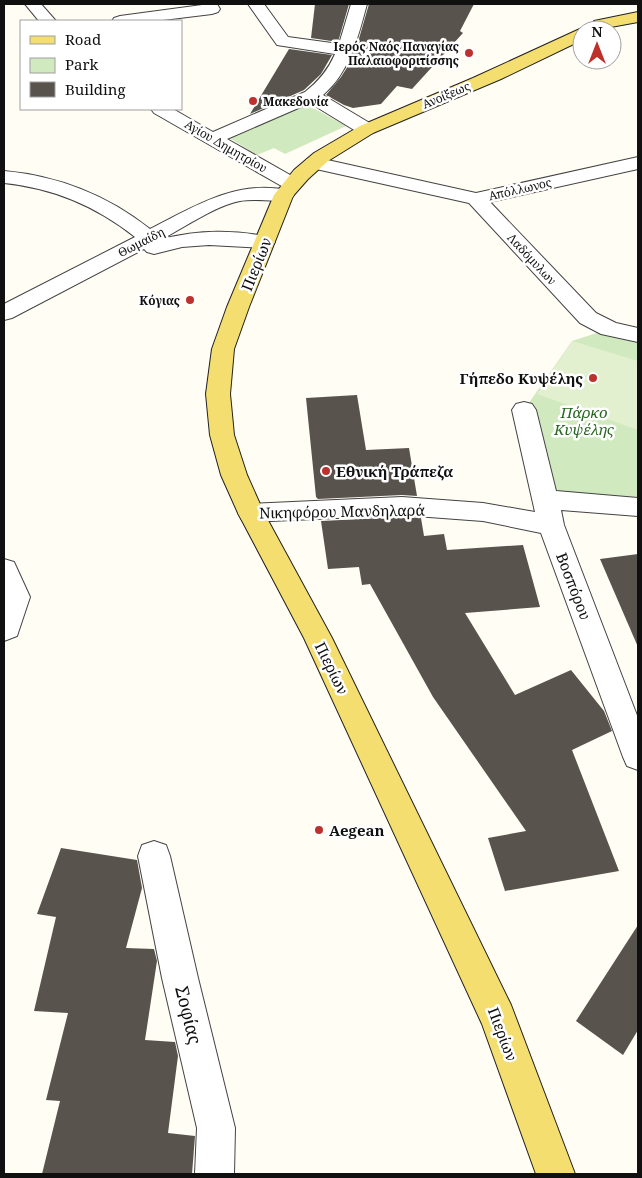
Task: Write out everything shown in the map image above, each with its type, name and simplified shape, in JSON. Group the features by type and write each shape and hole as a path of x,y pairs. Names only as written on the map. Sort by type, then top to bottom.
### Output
{"main road":[{"path":"600,20 613,4"},
{"path":"622,21 638,18"},
{"name":"Ανοίξεως","path":"314,163 335,147 366,128 465,88 572,38"},
{"name":"Πιερίων","path":"314,163 288,189 238,307 223,349 218,394 222,435 234,475 251,513 318,638 498,1018 555,1174"}],"street":[{"path":"33,4 47,20"},
{"path":"256,4 283,40 345,50"},
{"path":"212,138 311,96 323,88 335,74 345,50 359,4"},
{"path":"126,20 211,6"},
{"path":"311,96 366,128"},
{"name":"Αγίου Δημητρίου","path":"162,110 212,138 288,189"},
{"name":"Απόλλωνος","path":"314,163 476,199 637,165"},
{"path":"4,177 58,186 91,199 129,221 149,238"},
{"name":"Θωμαίδη","path":"4,313 220,201 238,195 288,189"},
{"name":"Λαδόμυλων","path":"476,199 588,318 609,329 638,335"},
{"name":"Θωμαίδη","path":"4,325 100,273 163,245 190,239 211,238 266,242"},
{"name":"Βοσπόρου","path":"524,410 531,434 547,512 638,757"},
{"name":"Νικηφόρου Μανδηλαρά","path":"251,513 402,506 483,512 547,512 638,507"},
{"path":"4,569 16,597 7,628 4,630"},
{"name":"Σοφίας","path":"154,856 180,978 216,1128 215,1174"}],"green space":[{"path":"306,104 346,126 285,154 274,148 257,155 228,137"},
{"name":"Πάρκο Κυψέλης","path":"609,329 638,335 638,507 544,499 524,410 572,341"},
{"name":"Γήπεδο Κυψέλης","path":"572,341 638,361 638,430 537,394"}],"building":[{"path":"315,4 349,4 338,42 311,38"},
{"path":"369,4 474,4 460,31 463,33 412,89 397,86 381,104 353,108 326,95 348,66 358,42"},
{"path":"289,49 332,55 321,74 304,90 250,114"},
{"path":"357,395 366,450 409,448 417,496 318,499 316,497 306,398"},
{"path":"402,517 421,518 424,536 444,534 447,550 523,545 540,607 465,613 515,695 571,670 604,711 612,731 572,750 619,871 505,891 488,838 526,831 433,697 370,584 362,585 359,567 328,569 321,521"},
{"path":"638,554 638,647 600,559"},
{"path":"61,848 137,860 142,888 126,948 154,949 157,961 145,1040 175,1042 178,1056 168,1133 195,1136 192,1174 42,1174 60,1101 46,1100 68,1013 34,1011 56,917 37,914"},
{"path":"638,925 638,1030 623,1055 576,1021"}],"place":[{"name":"Ιερός Ναός Παναγίας Παλαιοφοριτίσσης","path":"469,53"},
{"name":"Μακεδονία","path":"253,101"},
{"name":"Κόγιας","path":"190,300"},
{"name":"Γήπεδο Κυψέλης","path":"593,378"},
{"name":"Εθνική Τράπεζα","path":"326,471"},
{"name":"Aegean","path":"319,830"}]}
